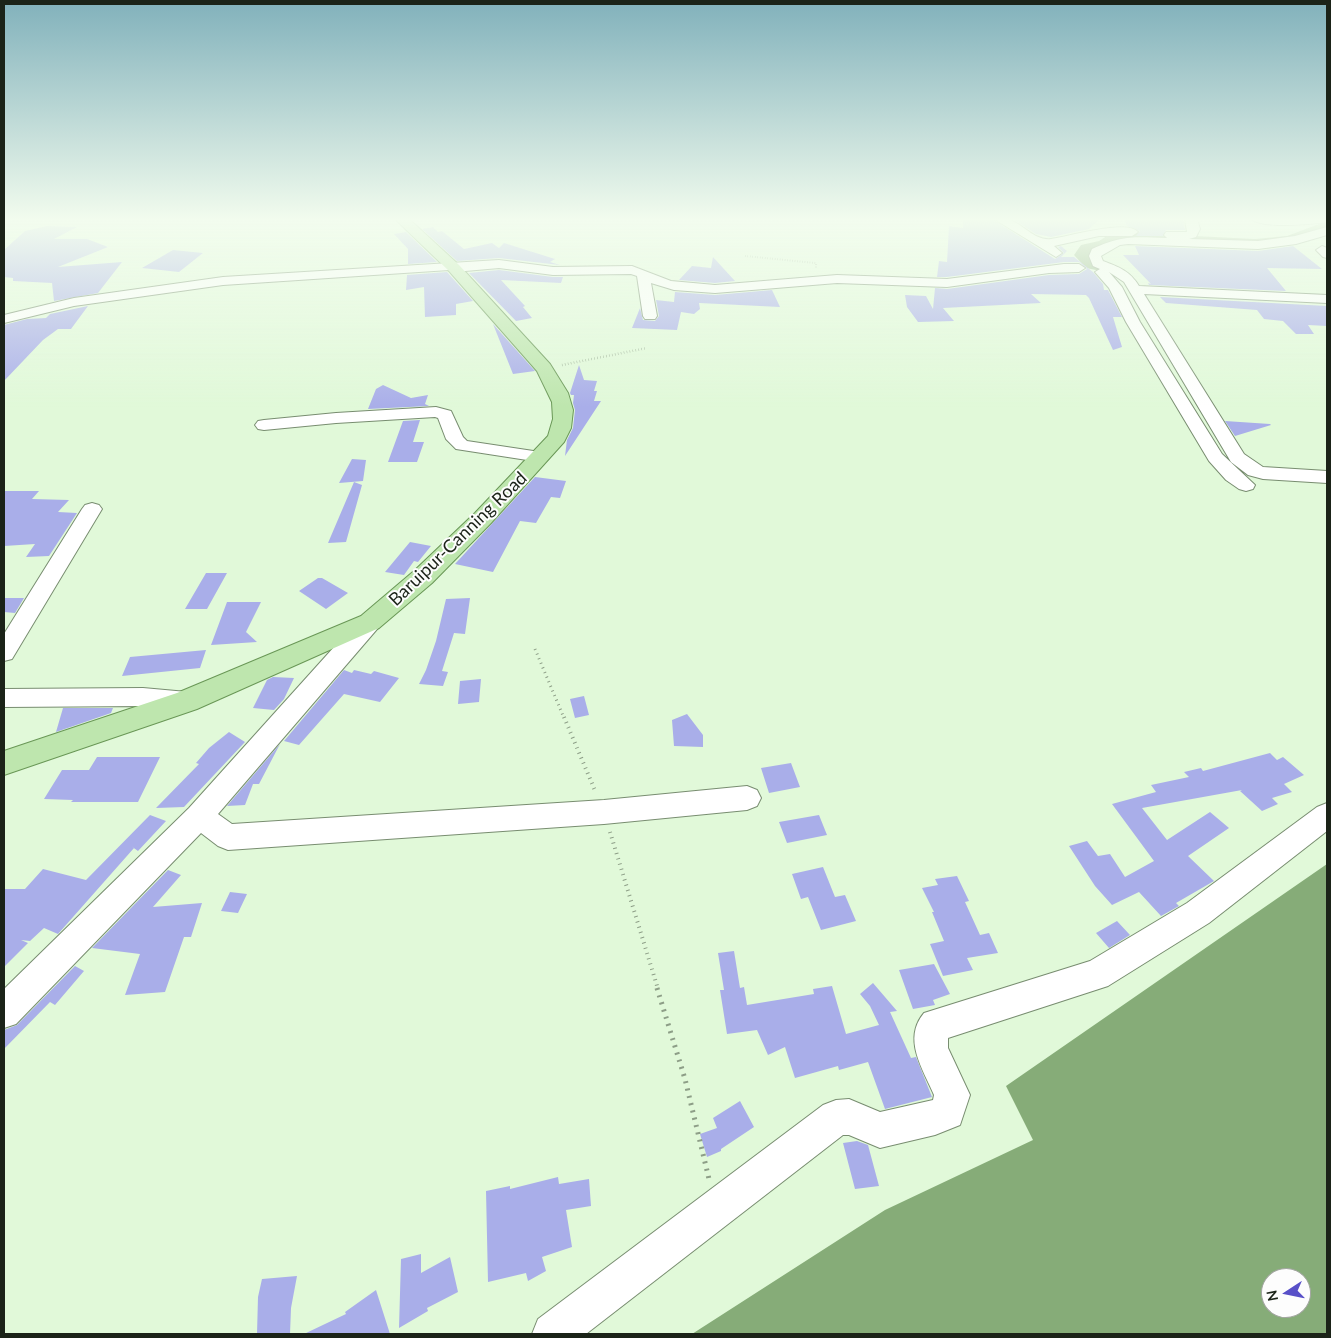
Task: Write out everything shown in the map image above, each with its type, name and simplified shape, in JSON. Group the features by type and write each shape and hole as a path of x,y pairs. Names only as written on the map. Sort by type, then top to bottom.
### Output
{"main road":[{"name":"Baruipur-Canning Road","path":"4,763 187,701 370,622 423,577 540,457 557,438 563,425 564,412 556,386 544,368 467,281"}],"street":[{"path":"4,318 74,302 219,281"},
{"path":"644,281 650,316"},
{"path":"659,281 674,286 712,289 799,281"},
{"path":"880,281 950,283 968,281"},
{"path":"1110,281 1215,457 1233,476 1258,489"},
{"path":"1129,281 1237,458 1254,471 1263,474 1327,477"},
{"path":"1135,290 1327,300"},
{"path":"264,425 336,418 436,412 445,415 455,439 462,445 540,457"},
{"path":"1299,492 1327,492"},
{"path":"4,653 14,621 92,509"},
{"path":"4,1012 199,816 370,622"},
{"path":"4,698 142,697 187,701"},
{"path":"199,816 228,837 604,812 747,798"},
{"path":"553,1334 836,1118 849,1117 880,1130 935,1118 948,1112 952,1095 931,1049 931,1031 936,1025 1097,974 1198,913 1327,815"}],"path":[{"path":"544,368 647,348"},
{"path":"534,649 604,812 685,1079 717,1208"}],"shaded area":[{"path":"1327,864 1327,1334 692,1334 885,1210 1033,1140 1006,1086"}],"building":[{"path":"22,281 107,281 98,293 54,301 52,283"},
{"path":"407,281 455,281 473,301 456,304 456,315 425,317 424,287 406,290"},
{"path":"477,281 502,281 525,306 523,307 532,318 516,321"},
{"path":"530,281 562,281 561,283"},
{"path":"696,281 731,281 715,283"},
{"path":"1002,281 1101,281 1104,290 1108,290 1122,317 1113,317 1122,347 1113,350 1086,295 1031,294 1041,303 943,308 954,321 918,322 907,307 905,295 926,296 933,309 935,288 947,289"},
{"path":"1149,281 1278,281 1286,291 1149,285 1148,283 1151,284"},
{"path":"772,290 780,307 699,303 700,309 694,314 681,312 677,330 632,328 640,308 643,320 655,321 659,316 656,300 674,302 675,292 715,295"},
{"path":"1160,297 1327,306 1327,326 1308,325 1314,334 1296,334 1283,321 1264,319 1257,310 1166,303"},
{"path":"88,306 71,329 58,329 43,340 4,381 4,325 27,319 46,318 50,314"},
{"path":"493,324 535,371 513,374"},
{"path":"579,365 584,380 597,381 594,401 601,401 565,456 567,440 573,428 575,410 573,403 574,395 570,393"},
{"path":"383,385 411,398 428,395 425,404 429,406 368,409 376,389"},
{"path":"420,420 413,442 424,442 417,462 388,462 403,421"},
{"path":"1225,421 1270,424 1271,425 1235,436"},
{"path":"352,459 366,460 363,481 339,483"},
{"path":"535,477 566,481 560,498 551,497 536,523 520,521 493,572 455,564"},
{"path":"354,482 362,485 346,542 328,543"},
{"path":"4,491 39,491 32,499 69,500 58,512 77,513 49,556 26,557 35,544 4,546"},
{"path":"410,542 431,546 418,562 414,561 404,575 385,572"},
{"path":"206,573 227,573 207,609 185,609"},
{"path":"318,578 322,578 348,593 326,609 299,591"},
{"path":"4,598 24,598 15,613 4,612"},
{"path":"470,598 465,634 454,633 442,671 448,672 443,686 419,684 436,641 446,599"},
{"path":"227,602 261,602 246,632 257,642 211,645"},
{"path":"206,650 200,668 122,676 130,657"},
{"path":"344,670 352,673 354,670 371,674 374,671 399,678 380,702 344,694 299,745 284,741"},
{"path":"273,677 294,678 284,699 274,710 253,708 267,680"},
{"path":"481,679 479,702 458,704 460,681"},
{"path":"584,696 589,715 575,718 570,699"},
{"path":"63,708 113,708 111,713 56,732"},
{"path":"687,714 703,735 703,747 674,746 672,720"},
{"path":"229,732 245,742 184,807 156,808 199,764 196,763 209,748"},
{"path":"280,744 259,784 253,784 245,805 227,806"},
{"path":"1270,753 1277,760 1283,757 1304,775 1284,784 1292,792 1272,798 1278,804 1262,811 1240,791 1242,790 1142,808 1167,840 1210,812 1229,828 1188,856 1214,881 1176,903 1179,906 1161,916 1139,892 1112,905 1095,886 1069,846 1087,841 1098,856 1110,854 1125,877 1154,861 1112,804 1156,792 1151,785 1189,777 1184,772 1201,768 1203,771"},
{"path":"97,757 160,757 138,802 71,802 73,800 44,799 62,770 89,770"},
{"path":"791,763 800,787 769,793 761,768"},
{"path":"150,815 166,821 138,851 134,848 58,934 44,928 30,941 21,940 28,943 4,967 4,889 25,889 43,869 86,880"},
{"path":"819,815 827,835 787,843 779,822"},
{"path":"823,867 835,897 845,895 856,921 821,930 808,897 801,899 792,874"},
{"path":"168,870 181,875 153,907 202,903 191,937 184,937 165,992 125,995 140,954 92,948"},
{"path":"957,876 969,901 965,902 980,935 989,933 998,953 967,958 973,970 943,976 930,944 944,941 932,912 934,912 922,888 938,885 935,879"},
{"path":"230,892 247,894 238,913 221,911"},
{"path":"1117,921 1130,935 1109,948 1096,933"},
{"path":"734,951 740,988 744,987 747,1005 814,994 813,989 832,986 846,1034 879,1025 870,1006 860,994 873,983 897,1011 890,1012 911,1058 916,1057 932,1097 885,1109 868,1062 839,1070 838,1066 795,1078 785,1047 768,1055 757,1030 727,1034 720,990 724,990 718,953"},
{"path":"934,964 950,994 933,1000 935,1005 913,1009 899,970"},
{"path":"75,966 84,971 55,1005 50,1002 4,1049 4,1030 17,1025"},
{"path":"740,1101 754,1127 721,1149 721,1151 707,1157 700,1134 717,1128 713,1118"},
{"path":"857,1141 868,1145 879,1186 855,1189 843,1143"},
{"path":"558,1177 559,1184 589,1179 591,1206 566,1210 572,1247 542,1257 546,1271 528,1281 526,1273 488,1282 486,1191 510,1186 510,1189"},
{"path":"421,1254 421,1273 450,1257 458,1292 427,1308 428,1311 399,1328 401,1259"},
{"path":"297,1276 291,1308 290,1334 257,1334 258,1297 262,1279"},
{"path":"376,1290 390,1334 304,1334 346,1314 345,1312"}]}
